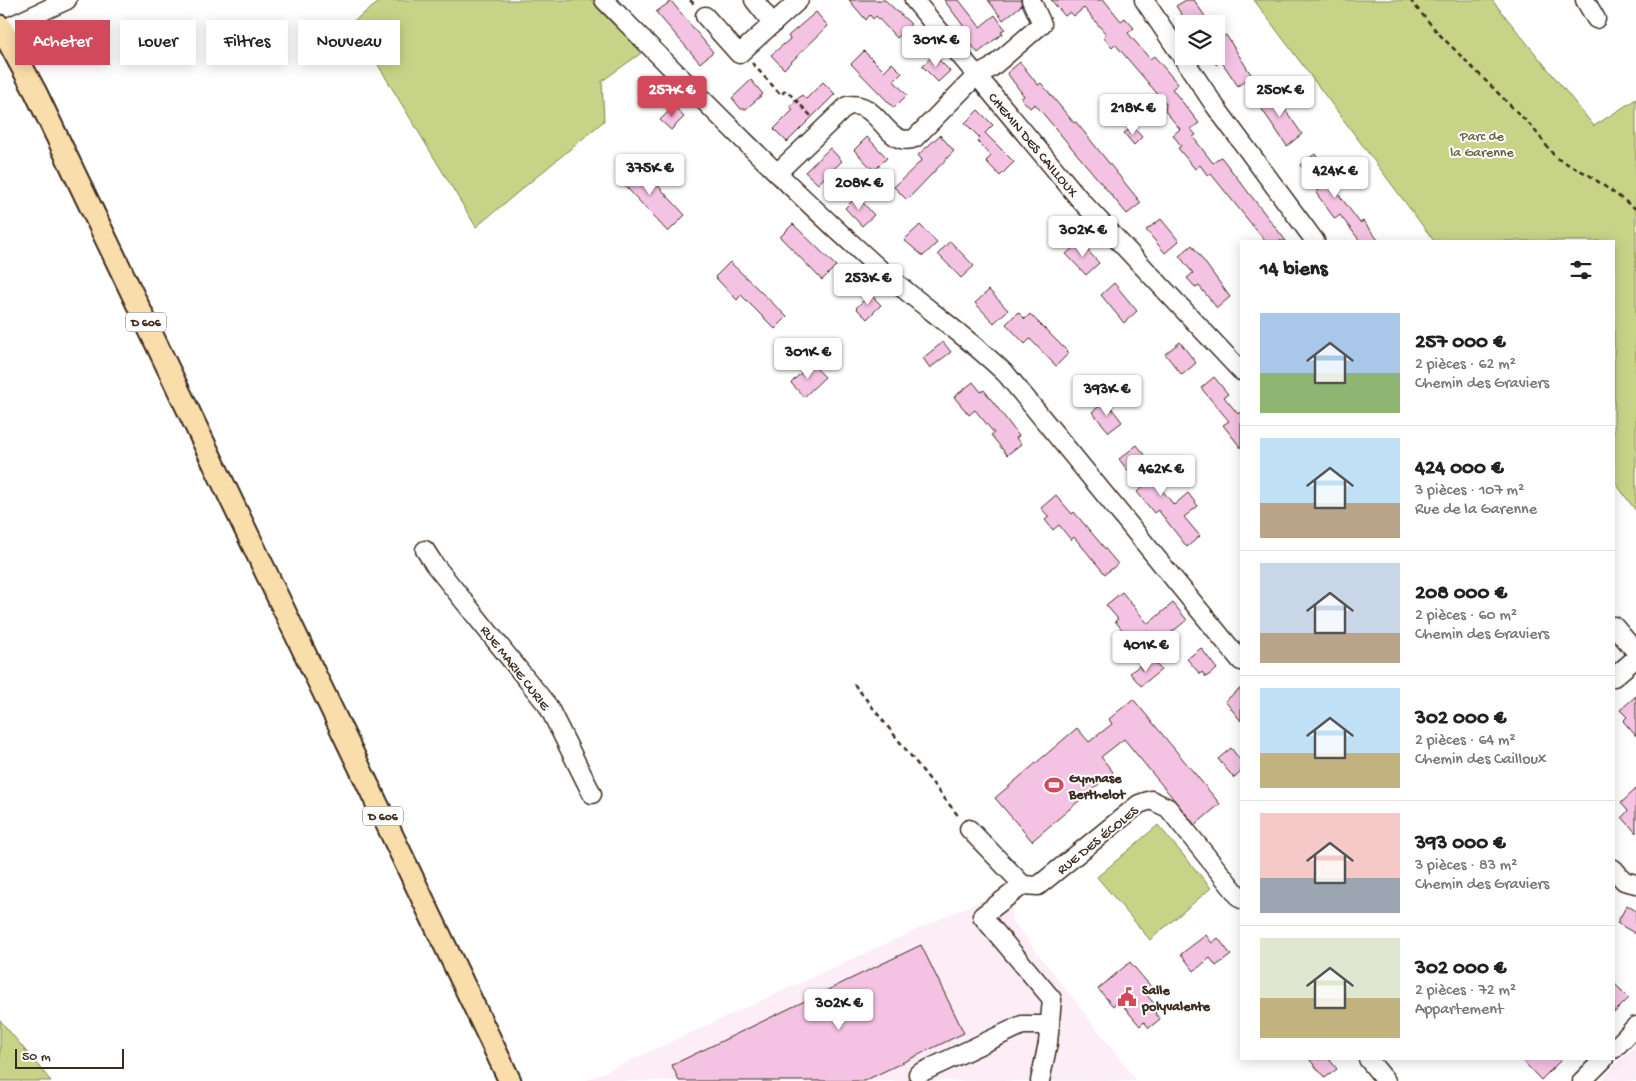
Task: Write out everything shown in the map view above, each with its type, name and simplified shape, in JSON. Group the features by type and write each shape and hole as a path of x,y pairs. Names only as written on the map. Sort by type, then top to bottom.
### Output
{"main road":[{"name":"D 606","path":"1,28 36,93 510,1081"}],"street":[{"path":"1,28 67,0"},
{"path":"604,0 777,173 874,264 983,352 1006,375 1240,660"},
{"path":"754,0 773,24"},
{"path":"705,16 739,54 799,0"},
{"name":"CHEMIN DES CAILLOUX","path":"914,0 1082,202 1240,370"},
{"path":"777,173 847,106 856,104 866,108 898,138 907,141 915,138 976,76 991,68 1042,24 1031,0"},
{"path":"1144,0 1214,106 1314,240"},
{"path":"1585,0 1596,19"},
{"name":"RUE MARIE CURIE","path":"425,550 434,564 548,706 592,794"},
{"path":"1615,627 1636,652"},
{"path":"1615,676 1636,658"},
{"name":"RUE DES ÉCOLES","path":"1050,1024 1052,999 982,916 1023,885 1038,886 1139,804 1151,800 1168,808 1240,899"},
{"path":"968,829 1023,885"},
{"path":"1615,870 1624,880 1636,884"},
{"path":"918,1074 1022,1025 1050,1024 1040,1081"},
{"path":"1615,1048 1636,1026"},
{"path":"1369,1060 1386,1081"},
{"path":"1582,1081 1596,1062"}],"path":[{"path":"1410,0 1439,34 1533,128 1556,158 1589,175 1636,209"},
{"path":"742,51 781,95 786,90 824,129"},
{"path":"854,684 968,829"}],"shaded area":[{"path":"1015,885 1011,919 1137,1081 585,1081"},
{"path":"1636,1045 1636,1081 1601,1081 1606,1075"}],"green space":[{"path":"382,0 596,0 644,51 602,81 604,121 476,227 378,65 400,65 400,20 355,20"},
{"name":"Parc de la Garenne","path":"1254,0 1492,0 1594,126 1636,99 1636,511 1615,482 1615,240 1433,240"},
{"path":"1158,825 1211,888 1150,940 1097,877"},
{"path":"0,1020 51,1081 0,1081"}],"building":[{"path":"849,0 885,0 911,24 897,38 876,16 873,19 870,15 866,20"},
{"path":"944,0 959,0 980,27 995,15 1005,29 1001,31 1003,33 978,53 966,38 970,35"},
{"path":"988,0 1021,0 1022,5 1003,20"},
{"path":"1051,0 1104,0 1121,21 1125,18 1134,28 1128,33 1150,59 1154,56 1178,84 1172,89 1199,123 1191,129 1196,135 1193,137 1213,163 1221,157 1285,240 1264,240 1211,174 1208,176 1200,165 1195,169 1178,148 1181,146 1173,135 1180,129 1165,111 1166,104 1115,44 1112,47 1103,37 1106,34 1084,8 1074,16 1070,12 1065,16"},
{"path":"1186,0 1194,0 1204,15 1182,15 1176,6"},
{"path":"671,1 713,52 700,63 656,12"},
{"path":"816,12 828,26 784,69 771,55 790,39 788,36"},
{"path":"1225,36 1252,76 1238,86 1224,65"},
{"path":"864,51 884,71 892,63 902,73 894,81 907,95 894,108 851,64"},
{"path":"934,55 950,71 938,82 922,66"},
{"path":"1020,62 1038,85 1041,83 1074,123 1076,122 1141,203 1127,214 1035,104 1030,108 1021,98 1024,96 1007,73"},
{"path":"751,80 763,94 746,109 741,109 732,98"},
{"path":"823,82 835,94 787,142 774,129 793,110 790,106 802,95 806,99"},
{"path":"1272,91 1302,134 1287,146 1257,102"},
{"path":"674,106 684,117 671,130 660,120"},
{"path":"978,110 993,125 985,133 1014,162 1000,176 986,161 991,156 977,141 980,138 965,123"},
{"path":"1133,127 1142,137 1134,145 1124,133"},
{"path":"940,135 954,151 907,200 894,187 922,160 918,155"},
{"path":"867,137 887,158 874,171 854,150"},
{"path":"830,148 842,161 818,184 805,172"},
{"path":"1315,154 1328,173 1325,176 1360,223 1363,221 1378,240 1359,240 1340,215 1335,219 1316,193 1319,190 1300,165"},
{"path":"633,159 685,215 668,232 616,176"},
{"path":"857,196 874,215 862,226 845,208"},
{"path":"1161,219 1179,241 1165,253 1146,230"},
{"path":"793,224 836,266 822,280 780,237"},
{"path":"920,225 937,243 923,256 904,240"},
{"path":"950,241 974,266 961,278 938,254"},
{"path":"1080,242 1099,263 1086,275 1066,254"},
{"path":"1192,245 1230,297 1217,308 1199,286 1196,288 1187,278 1193,273 1179,256"},
{"path":"730,262 787,317 775,329 741,295 737,300 715,277"},
{"path":"1114,283 1137,311 1124,323 1101,295"},
{"path":"989,290 1008,310 994,323 975,303"},
{"path":"870,294 881,305 867,319 856,308"},
{"path":"1018,312 1025,319 1030,314 1069,353 1056,366 1030,339 1025,344 1006,324"},
{"path":"943,342 951,352 930,368 923,358"},
{"path":"1180,342 1196,363 1182,375 1165,354"},
{"path":"811,363 825,377 804,397 791,383"},
{"path":"1214,377 1228,394 1224,397 1238,414 1240,412 1240,447 1223,425 1229,421 1201,388"},
{"path":"973,382 981,392 984,390 1019,436 1016,438 1021,444 1007,455 991,435 994,433 975,410 969,415 954,397"},
{"path":"1106,401 1122,422 1109,432 1092,412"},
{"path":"1137,445 1155,468 1149,474 1174,505 1188,493 1198,506 1184,517 1200,536 1187,547 1158,510 1154,513 1137,492 1144,486 1131,469 1128,471 1119,459"},
{"path":"1056,495 1072,514 1074,512 1118,564 1105,574 1074,537 1071,540 1059,525 1053,530 1045,520 1049,517 1041,508"},
{"path":"1122,592 1148,624 1173,603 1187,620 1157,644 1147,631 1133,643 1115,621 1118,619 1106,605"},
{"path":"1201,648 1217,669 1206,677 1202,672 1200,674 1187,659"},
{"path":"1153,660 1161,670 1141,686 1130,673 1139,666 1142,670"},
{"path":"1240,689 1240,720 1225,701"},
{"path":"1636,696 1636,736 1623,721 1627,717 1620,710"},
{"path":"1133,699 1220,804 1195,825 1124,739 1101,757 1113,772 1032,841 995,798 1077,728 1089,742 1112,724 1109,719"},
{"path":"1231,748 1240,760 1240,773 1234,778 1218,759"},
{"path":"1636,789 1636,833 1622,817 1628,811 1621,803"},
{"path":"1627,905 1636,911 1636,934 1617,923"},
{"path":"1206,935 1212,943 1218,938 1231,955 1216,966 1210,958 1194,971 1181,954"},
{"path":"921,945 964,1033 864,1081 679,1081 672,1065"},
{"name":"Salle polyvalente","path":"1130,962 1152,988 1145,993 1159,1009 1155,1013 1160,1019 1149,1028 1144,1022 1140,1026 1119,1001 1113,1006 1098,989"},
{"path":"1615,984 1629,998 1615,1012"},
{"path":"1310,1060 1330,1060 1337,1069 1325,1078"},
{"path":"1522,1060 1561,1060 1541,1080"}],"place":[{"name":"Gymnase Berthelot","path":"1054,785"},
{"name":"Salle polyvalente","path":"1127,997"}]}
